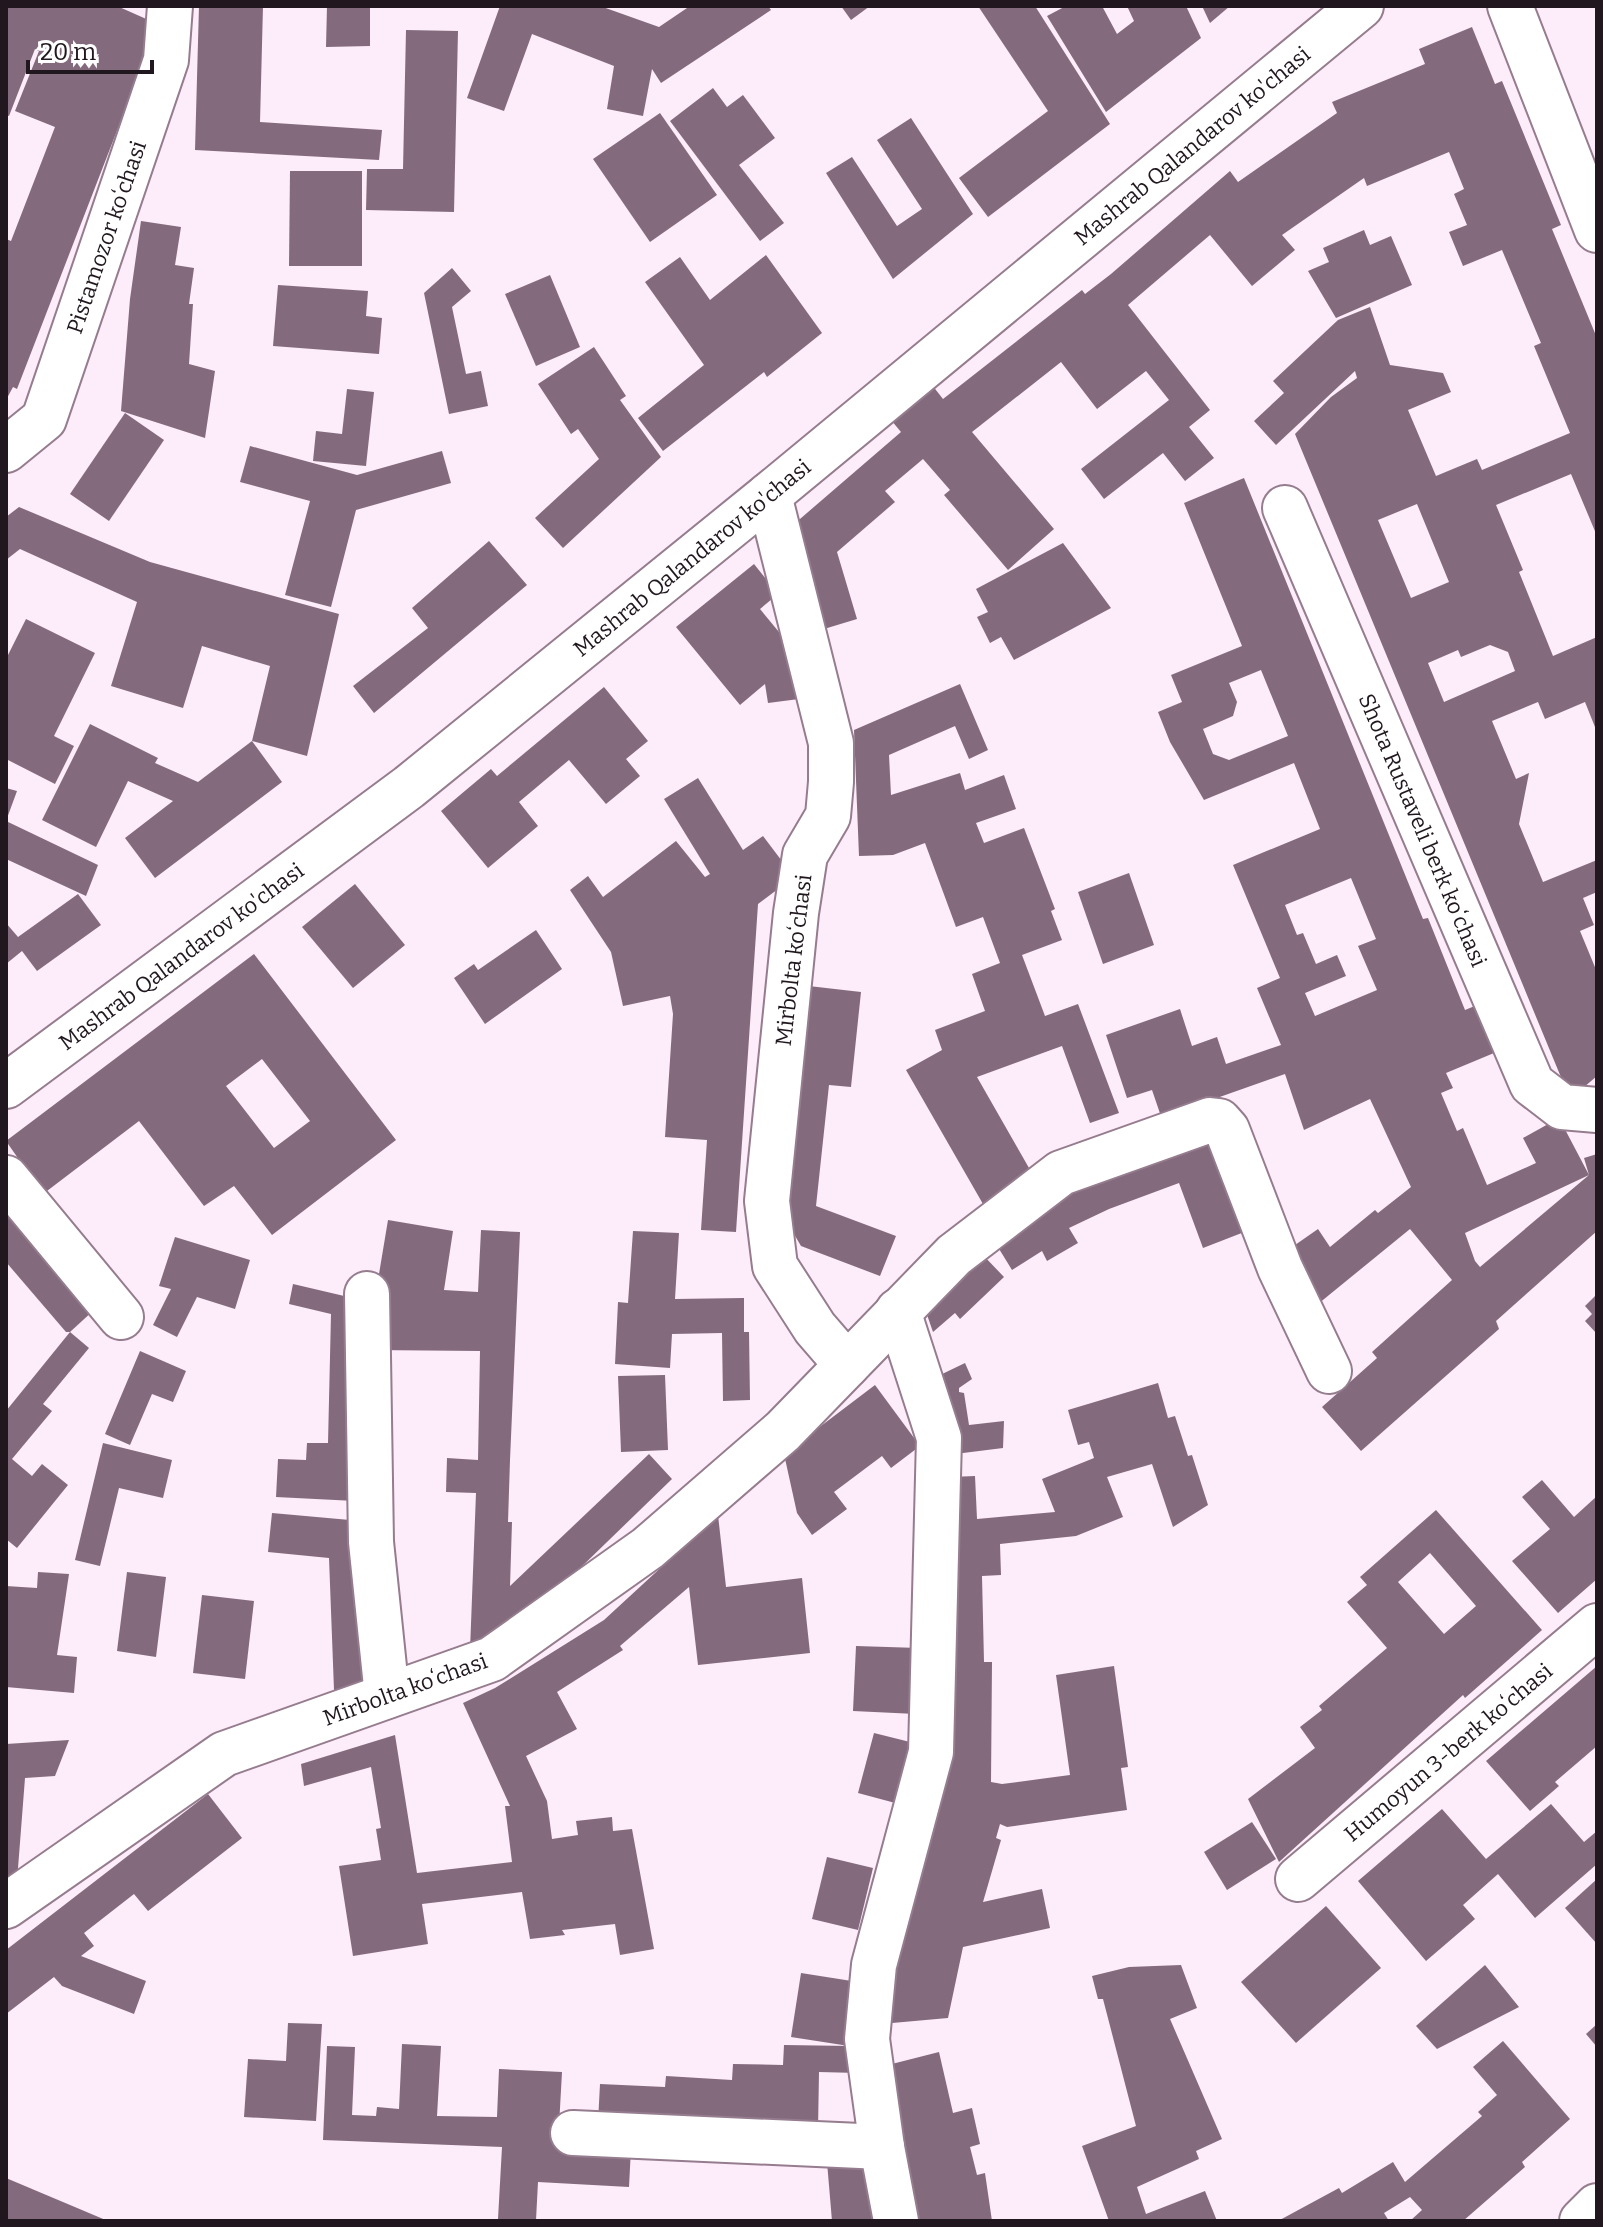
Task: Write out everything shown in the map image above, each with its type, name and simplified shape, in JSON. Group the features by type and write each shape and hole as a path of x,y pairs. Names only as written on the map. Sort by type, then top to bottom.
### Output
{"street":[{"name":"Pistamozor koʻchasi","path":"6,450 44,419 166,60 170,6"},
{"name":"Mashrab Qalandarov ko'chasi","path":"6,1086 409,787 769,495 1361,6"},
{"path":"1510,6 1597,230"},
{"name":"Mirbolta koʻchasi","path":"769,495 831,743 831,782 828,816 805,855 796,913 767,1201 775,1266 815,1328 847,1365"},
{"name":"Shota Rustaveli berk koʻchasi","path":"1285,508 1532,1084 1562,1107 1597,1110"},
{"name":"Mirbolta koʻchasi","path":"6,1906 224,1754 492,1659 635,1557 783,1431 954,1255 1061,1173 1210,1120 1219,1121 1227,1130 1280,1268 1329,1371"},
{"path":"6,1178 121,1317"},
{"path":"367,1294 371,1542 387,1696"},
{"path":"896,2221 867,2039 874,1965 931,1752 939,1438 898,1311"},
{"name":"Humoyun 3-berk koʻchasi","path":"1298,1879 1597,1626"},
{"path":"573,2133 882,2147"},
{"path":"1582,2221 1597,2206"}],"building":[{"path":"6,6 117,6 162,26 132,92 17,389 13,387 6,400 6,239 11,241 55,127 15,111 39,51 35,49 9,116 6,115"},
{"path":"199,6 263,6 260,122 382,130 379,160 195,150"},
{"path":"327,6 370,6 370,46 326,47"},
{"path":"500,6 600,6 659,27 690,6 768,6 771,10 661,83 652,69 643,116 607,109 614,66 532,34 504,111 467,98"},
{"path":"841,6 870,6 851,20"},
{"path":"978,6 1035,6 1110,124 988,217 959,178 1048,111"},
{"path":"1066,6 1102,6 1117,34 1134,21 1127,6 1186,6 1201,38 1106,112 1047,16"},
{"path":"1202,6 1230,6 1210,23"},
{"path":"1472,27 1495,84 1502,81 1561,225 1552,229 1597,338 1597,536 1571,474 1496,505 1553,656 1597,637 1597,732 1585,702 1545,719 1538,702 1492,721 1516,779 1529,773 1519,824 1543,882 1597,860 1597,892 1583,898 1594,925 1580,931 1597,972 1597,1076 1570,1099 1295,434 1331,397 1357,378 1355,371 1276,445 1254,421 1284,393 1273,381 1338,320 1370,307 1390,365 1443,373 1451,392 1408,410 1436,476 1477,459 1482,470 1570,433 1534,346 1541,343 1502,250 1463,266 1449,232 1467,225 1454,194 1464,189 1449,152 1367,186 1364,178 1282,235 1295,250 1252,286 1210,235 1128,305 1210,410 1189,427 1214,458 1185,481 1163,453 1104,499 1081,469 1169,400 1146,371 1097,409 1061,362 972,432 1054,529 1008,570 944,495 950,490 923,459 885,491 895,502 837,552 857,619 824,629 793,525 901,432 891,420 932,385 943,399 1082,290 1085,294 1111,274 1230,171 1238,182 1337,113 1332,102 1425,64 1419,49","holes":["1417,504 1449,582 1411,598 1378,520","1490,645 1508,652 1515,671 1444,702 1428,663 1458,650 1461,657"]},
{"path":"406,30 458,31 454,212 366,210 367,169 403,169"},
{"path":"713,88 727,107 743,95 775,138 739,165 784,223 760,241 670,121"},
{"path":"660,113 717,195 650,242 593,159"},
{"path":"911,118 973,214 893,279 826,173 852,157 897,226 922,209 877,140"},
{"path":"290,171 362,171 362,266 289,266"},
{"path":"141,221 181,227 175,265 194,268 189,304 193,304 189,364 215,371 205,438 121,411 130,299"},
{"path":"1364,230 1370,245 1391,236 1412,285 1336,318 1308,271 1329,262 1323,248"},
{"path":"766,255 822,333 767,377 764,372 663,451 638,418 704,365 645,282 680,257 710,300"},
{"path":"452,268 471,291 452,307 466,374 481,371 488,406 449,414 424,293"},
{"path":"550,275 580,347 536,366 505,294"},
{"path":"278,285 368,291 366,316 382,318 379,354 273,346"},
{"path":"594,347 626,396 620,400 661,457 563,548 535,518 599,459 578,429 571,434 538,384"},
{"path":"347,389 374,392 366,466 313,461 316,431 342,434"},
{"path":"125,413 164,440 109,521 70,494"},
{"path":"250,446 357,475 442,451 451,483 356,510 331,607 285,595 310,501 240,482"},
{"path":"1244,478 1423,919 1428,918 1465,1010 1487,1001 1506,1048 1446,1073 1453,1088 1441,1093 1457,1131 1463,1128 1487,1185 1536,1163 1523,1138 1559,1118 1589,1175 1584,1158 1597,1154 1597,1231 1496,1321 1499,1329 1361,1451 1322,1407 1377,1358 1372,1352 1452,1280 1410,1229 1318,1304 1285,1252 1318,1229 1330,1247 1375,1210 1378,1213 1411,1187 1370,1099 1304,1130 1285,1074 1214,1099 1165,1128 1152,1090 1127,1098 1106,1035 1180,1009 1192,1046 1217,1037 1226,1064 1281,1045 1257,988 1280,978 1233,865 1320,829 1294,763 1204,800 1170,742 1158,712 1182,702 1171,675 1242,646 1184,503","holes":["1261,670 1288,736 1229,760 1213,754 1203,729 1233,716 1237,702 1229,683","1351,878 1376,939 1358,946 1377,990 1315,1016 1305,993 1346,976 1337,955 1316,964 1303,933 1297,935 1285,905","1589,1175 1480,1267 1465,1233"]},
{"path":"19,507 150,562 339,614 307,756 252,741 270,666 202,646 183,708 111,686 137,602 20,549 6,560 6,517"},
{"path":"489,541 527,585 374,713 353,686 428,628 412,608"},
{"path":"1063,543 1111,608 1014,660 1001,637 990,643 977,617 988,612 976,589"},
{"path":"754,564 778,594 760,609 793,649 799,699 768,703 765,684 740,705 676,627"},
{"path":"26,619 95,653 54,736 74,746 55,784 6,759 6,659"},
{"path":"960,684 988,750 969,759 955,726 889,755 891,795 960,773 965,790 1004,775 1016,809 976,823 984,843 1024,828 1055,909 1051,911 1062,940 1022,955 1045,1016 1078,1004 1119,1113 1090,1123 1062,1046 977,1077 1033,1175 983,1204 906,1070 942,1050 935,1030 985,1011 972,974 1000,963 983,917 956,927 925,843 893,855 859,856 854,730"},
{"path":"604,687 648,741 626,759 640,776 606,804 569,760 519,802 538,826 488,868 441,811 491,769 497,776"},
{"path":"90,724 158,758 155,763 198,782 252,741 282,782 155,878 125,838 173,801 128,781 96,847 42,820"},
{"path":"698,778 743,850 763,836 794,877 758,904 736,1232 701,1230 707,1140 665,1137 673,1014 670,996 623,1006 611,952 570,890 588,876 603,897 676,841 705,877 710,874 664,799"},
{"path":"6,788 17,791 6,821"},
{"path":"6,821 98,865 86,896 6,859"},
{"path":"1129,873 1154,945 1103,964 1078,892"},
{"path":"355,884 405,945 353,988 302,927"},
{"path":"78,894 101,925 37,971 22,951 6,964 6,923 18,937"},
{"path":"536,930 562,969 485,1024 454,978 474,964 478,970"},
{"path":"254,954 396,1140 272,1235 234,1186 204,1206 139,1121 43,1194 6,1141","holes":["262,1059 310,1121 274,1148 226,1086"]},
{"path":"800,985 861,992 851,1087 829,1085 816,1206 896,1236 880,1276 801,1246 777,1205"},
{"path":"1215,1130 1252,1229 1203,1248 1179,1183 1109,1209 1069,1228 1078,1243 1047,1261 1042,1251 1012,1270 993,1239 1054,1200"},
{"path":"6,1198 94,1310 70,1332 66,1332 6,1262"},
{"path":"388,1220 453,1231 444,1290 478,1292 481,1230 520,1232 508,1522 512,1522 510,1586 649,1454 672,1479 508,1638 470,1650 476,1493 446,1492 447,1458 478,1460 480,1351 372,1350 373,1310"},
{"path":"633,1231 679,1233 675,1299 744,1298 744,1332 749,1332 750,1400 723,1401 722,1333 672,1334 670,1368 615,1364 618,1302 628,1303"},
{"path":"175,1237 250,1260 235,1309 197,1297 177,1337 153,1325 171,1289 159,1286"},
{"path":"981,1253 1004,1277 960,1319 955,1313 933,1332 925,1309"},
{"path":"293,1284 357,1299 355,1501 276,1497 278,1459 306,1460 307,1443 328,1443 331,1314 289,1304"},
{"path":"1597,1294 1597,1334 1585,1321 1592,1314 1585,1306"},
{"path":"70,1332 89,1348 43,1404 52,1411 12,1459 32,1476 42,1464 68,1485 17,1548 6,1539 6,1411"},
{"path":"140,1351 186,1371 173,1402 152,1394 130,1445 105,1434"},
{"path":"965,1363 972,1379 959,1388 959,1392 964,1393 969,1425 1004,1421 1003,1448 947,1455 938,1376"},
{"path":"665,1375 668,1450 621,1452 618,1376"},
{"path":"1158,1383 1168,1418 1175,1416 1188,1456 1192,1455 1208,1505 1173,1527 1152,1464 1107,1477 1123,1517 1076,1536 1000,1544 1001,1575 982,1576 984,1662 992,1662 991,1782 1002,1784 1070,1775 1056,1675 1114,1666 1128,1767 1121,1768 1127,1810 1007,1827 1000,1824 996,1838 1001,1840 983,1902 1042,1889 1050,1928 963,1947 948,2018 881,2024 946,1774 956,1687 951,1477 975,1476 977,1519 1055,1512 1042,1479 1094,1458 1089,1442 1078,1445 1068,1410"},
{"path":"875,1385 920,1446 891,1468 882,1456 834,1492 847,1509 812,1535 797,1513 784,1454"},
{"path":"103,1443 172,1460 163,1498 119,1488 100,1566 75,1560"},
{"path":"1542,1480 1574,1517 1597,1496 1597,1579 1558,1613 1512,1561 1550,1529 1522,1497"},
{"path":"1436,1510 1542,1630 1465,1698 1463,1695 1279,1862 1248,1799 1315,1748 1300,1727 1322,1710 1319,1706 1387,1648 1347,1602 1367,1585 1360,1577","holes":["1430,1553 1476,1606 1444,1634 1398,1582"]},
{"path":"272,1513 361,1521 370,1688 334,1690 329,1558 268,1552"},
{"path":"718,1515 726,1587 802,1578 810,1653 698,1665 689,1587 620,1646 623,1650 557,1692 577,1729 526,1756 547,1801 552,1839 578,1835 576,1821 612,1817 613,1831 632,1829 654,1949 620,1955 615,1924 562,1930 565,1935 530,1939 522,1892 422,1904 428,1944 353,1956 339,1866 381,1860 376,1829 381,1828 371,1767 304,1786 301,1764 395,1735 417,1873 512,1862 505,1806 510,1806 463,1703 495,1688 604,1620"},
{"path":"38,1572 69,1574 57,1655 77,1657 74,1693 6,1687 6,1586 37,1588"},
{"path":"127,1572 166,1577 156,1657 117,1651"},
{"path":"202,1595 254,1601 245,1679 193,1673"},
{"path":"856,1646 919,1648 916,1714 853,1711"},
{"path":"1597,1666 1597,1746 1555,1782 1559,1786 1530,1811 1486,1761"},
{"path":"874,1733 914,1743 899,1804 858,1793"},
{"path":"69,1740 55,1776 25,1778 17,1881 6,1889 6,1744"},
{"path":"208,1794 242,1838 148,1911 134,1894 84,1933 94,1946 81,1956 146,1981 134,2014 62,1986 54,1977 6,2014 6,1950"},
{"path":"1551,1804 1584,1842 1597,1831 1597,1864 1535,1918 1498,1874 1463,1905 1475,1919 1426,1961 1358,1881 1442,1809 1486,1859"},
{"path":"1252,1822 1276,1859 1227,1890 1204,1852"},
{"path":"827,1857 873,1868 858,1930 812,1919"},
{"path":"1597,1879 1597,1944 1565,1908"},
{"path":"1326,1906 1381,1968 1296,2043 1241,1982"},
{"path":"1181,1965 1197,2008 1170,2019 1222,2139 1196,2151 1199,2159 1137,2187 1146,2214 1205,2191 1217,2221 1109,2221 1082,2146 1136,2126 1103,1999 1098,1999 1092,1976 1129,1967"},
{"path":"1485,1965 1519,2007 1437,2049 1416,2026"},
{"path":"801,1973 858,1982 849,2046 791,2037"},
{"path":"288,2023 322,2024 316,2121 244,2117 248,2059 286,2061"},
{"path":"1597,2024 1597,2047 1586,2034"},
{"path":"1503,2041 1570,2119 1522,2162 1525,2167 1463,2221 1410,2221 1422,2210 1410,2197 1384,2213 1389,2221 1278,2221 1339,2188 1342,2193 1393,2162 1405,2182 1482,2116 1478,2112 1497,2095 1473,2067"},
{"path":"402,2044 441,2046 437,2116 497,2117 499,2069 562,2072 558,2144 631,2148 629,2187 538,2182 536,2220 498,2219 502,2147 323,2140 327,2046 355,2047 352,2115 376,2116 377,2107 399,2109"},
{"path":"784,2045 850,2046 858,2073 819,2072 818,2130 598,2122 600,2084 665,2087 666,2076 732,2080 733,2064 783,2065"},
{"path":"939,2052 953,2113 972,2108 980,2144 970,2147 977,2175 985,2173 992,2221 918,2221 884,2066"},
{"path":"876,2157 882,2221 832,2221 827,2162"},
{"path":"6,2178 108,2221 6,2221"}]}
